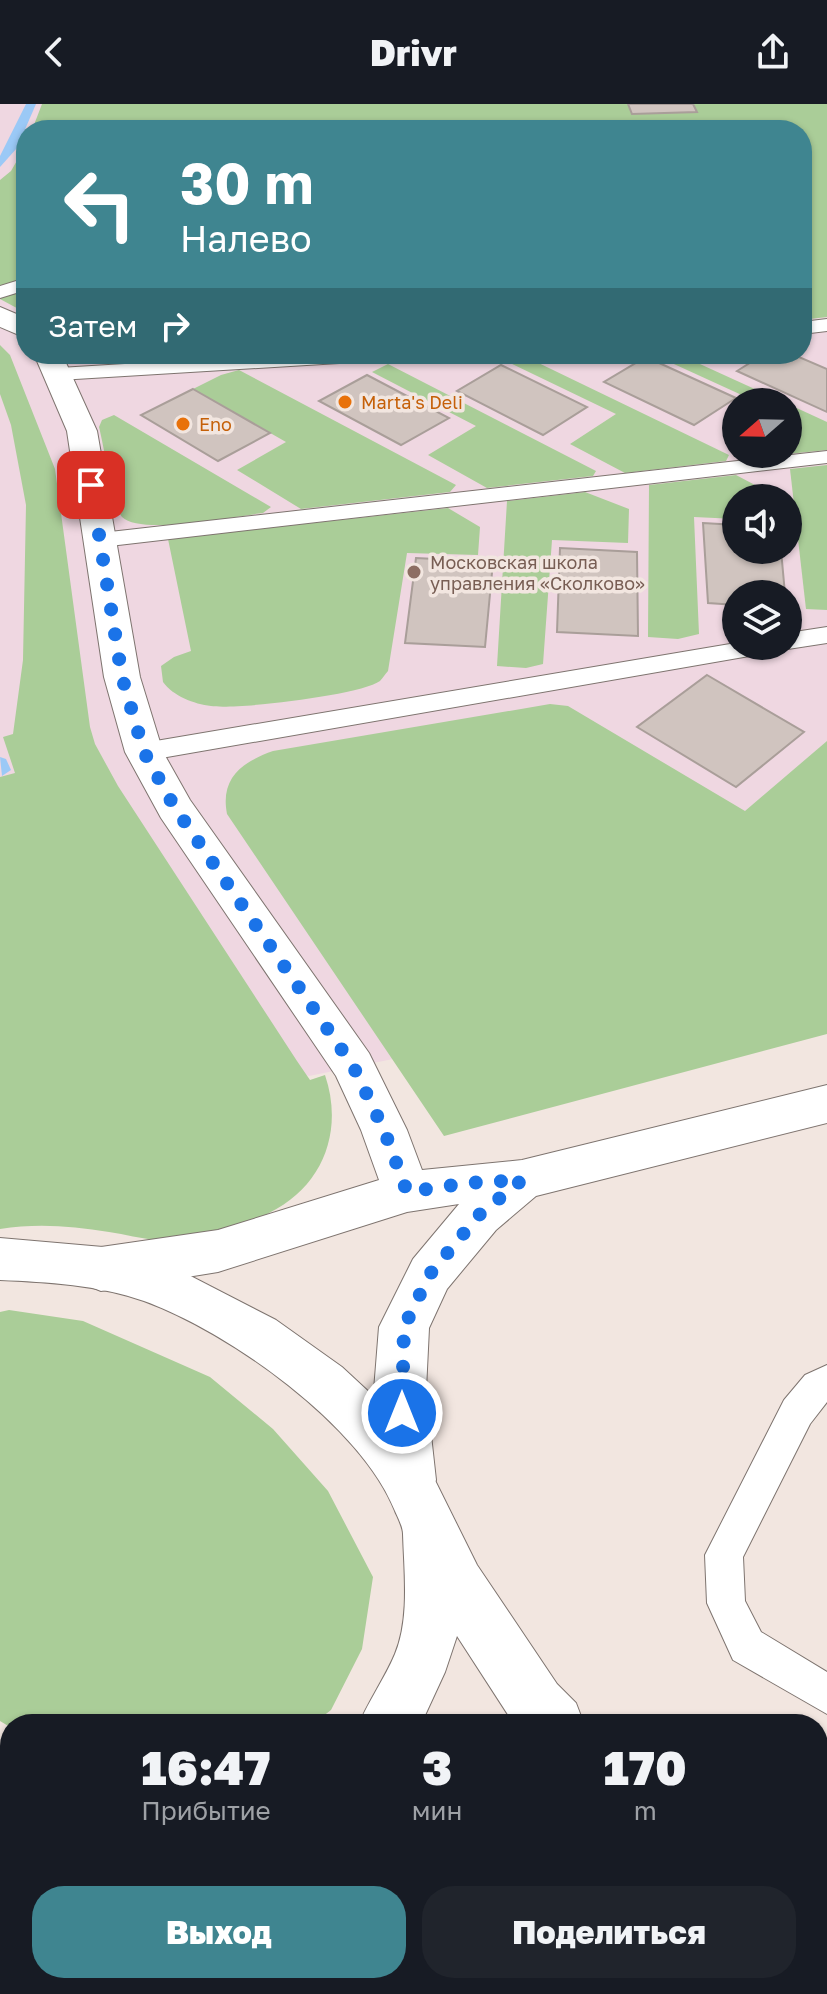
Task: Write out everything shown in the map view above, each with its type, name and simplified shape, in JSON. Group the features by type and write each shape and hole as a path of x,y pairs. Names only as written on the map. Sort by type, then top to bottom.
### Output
{"street":[{"path":"54,364 82,431 122,677 144,752 175,808 353,1066 384,1130 407,1192"},
{"path":"101,1269 218,1251 407,1192 468,1183 522,1180 827,1104"},
{"path":"394,1714 428,1639 431,1572 400,1390 404,1327 430,1274 479,1215 522,1180"},
{"path":"0,1259 43,1260 101,1269 162,1286 230,1321 304,1367 363,1420 397,1460 446,1566 492,1641 545,1714"}],"lane":[{"path":"101,540 827,457"},
{"path":"802,639 827,635"},
{"path":"144,752 722,653"},
{"path":"827,1381 817,1387 797,1412 724,1555 726,1603 747,1646 827,1694"}],"shaded area":[{"name":"Московская школа управления «Сколково»","path":"0,104 827,104 827,931 393,1059 309,1076 282,1067 275,1028 0,1076"}],"green space":[{"path":"42,104 827,104 827,317 812,319 812,120 36,120"},
{"path":"16,162 16,308 0,299 0,180"},
{"path":"0,345 10,355 55,469 90,727 95,744 118,786 297,1061 310,1080 325,1075 330,1096 330,1136 315,1173 303,1188 288,1202 264,1215 194,1237 157,1240 54,1226 0,1229 0,777 15,773 3,737 13,734 23,660 26,505 11,425 0,394"},
{"path":"388,364 596,471 593,476 487,488 428,455 476,426 372,372"},
{"path":"512,364 541,364 722,452 722,461 625,473 570,444 616,414"},
{"path":"674,364 700,364 752,388 726,388"},
{"path":"239,370 456,485 450,492 301,509 237,470 286,442 193,389"},
{"path":"802,410 827,422 827,450 802,453"},
{"path":"114,415 271,507 263,513 168,525 148,525 122,517 112,489 99,427 102,420"},
{"path":"827,465 827,610 806,609 801,564 802,484 792,484 790,469"},
{"path":"736,475 753,484 722,484 722,518 694,517 699,634 678,639 648,637 649,485"},
{"path":"585,492 629,509 628,543 552,540 543,664 526,668 497,666 507,501"},
{"path":"448,508 480,527 478,555 407,553 388,671 380,681 325,696 225,707 191,701 163,682 161,666 191,651 168,539"},
{"path":"550,704 568,706 745,811 827,741 827,1034 444,1136 227,814 227,791 230,781 243,766 273,751"},
{"path":"9,1310 83,1321 210,1377 273,1429 328,1491 373,1577 362,1649 331,1710 326,1714 0,1714 0,1312"}],"building":[{"path":"628,104 693,104 697,112 632,114"},
{"path":"812,363 827,369 827,412 802,401 802,388 774,388 737,371 748,364"},
{"path":"634,364 661,364 722,392 722,407 694,425 604,382"},
{"path":"501,365 587,407 543,435 457,391"},
{"path":"367,375 449,418 401,445 319,401"},
{"path":"193,389 270,433 218,461 141,415"},
{"path":"703,523 722,524 722,564 782,564 784,580 722,580 722,604 708,603"},
{"path":"560,548 637,552 638,636 557,632"},
{"path":"416,558 493,562 485,647 405,643"},
{"path":"707,675 804,732 736,787 637,727"}],"waterway":[{"path":"24,120 31,104"},
{"path":"0,164 16,137"},
{"path":"0,763 2,770"}],"place":[{"name":"Marta's Deli","path":"345,402"},
{"name":"Eno","path":"183,424"},
{"name":"Московская школа управления «Сколково»","path":"414,572"}],"route":[{"path":"91,485 122,677 144,752 175,808 353,1066 384,1130 407,1192 468,1183 522,1180 479,1215 430,1274 404,1327 400,1390 402,1413"}]}
